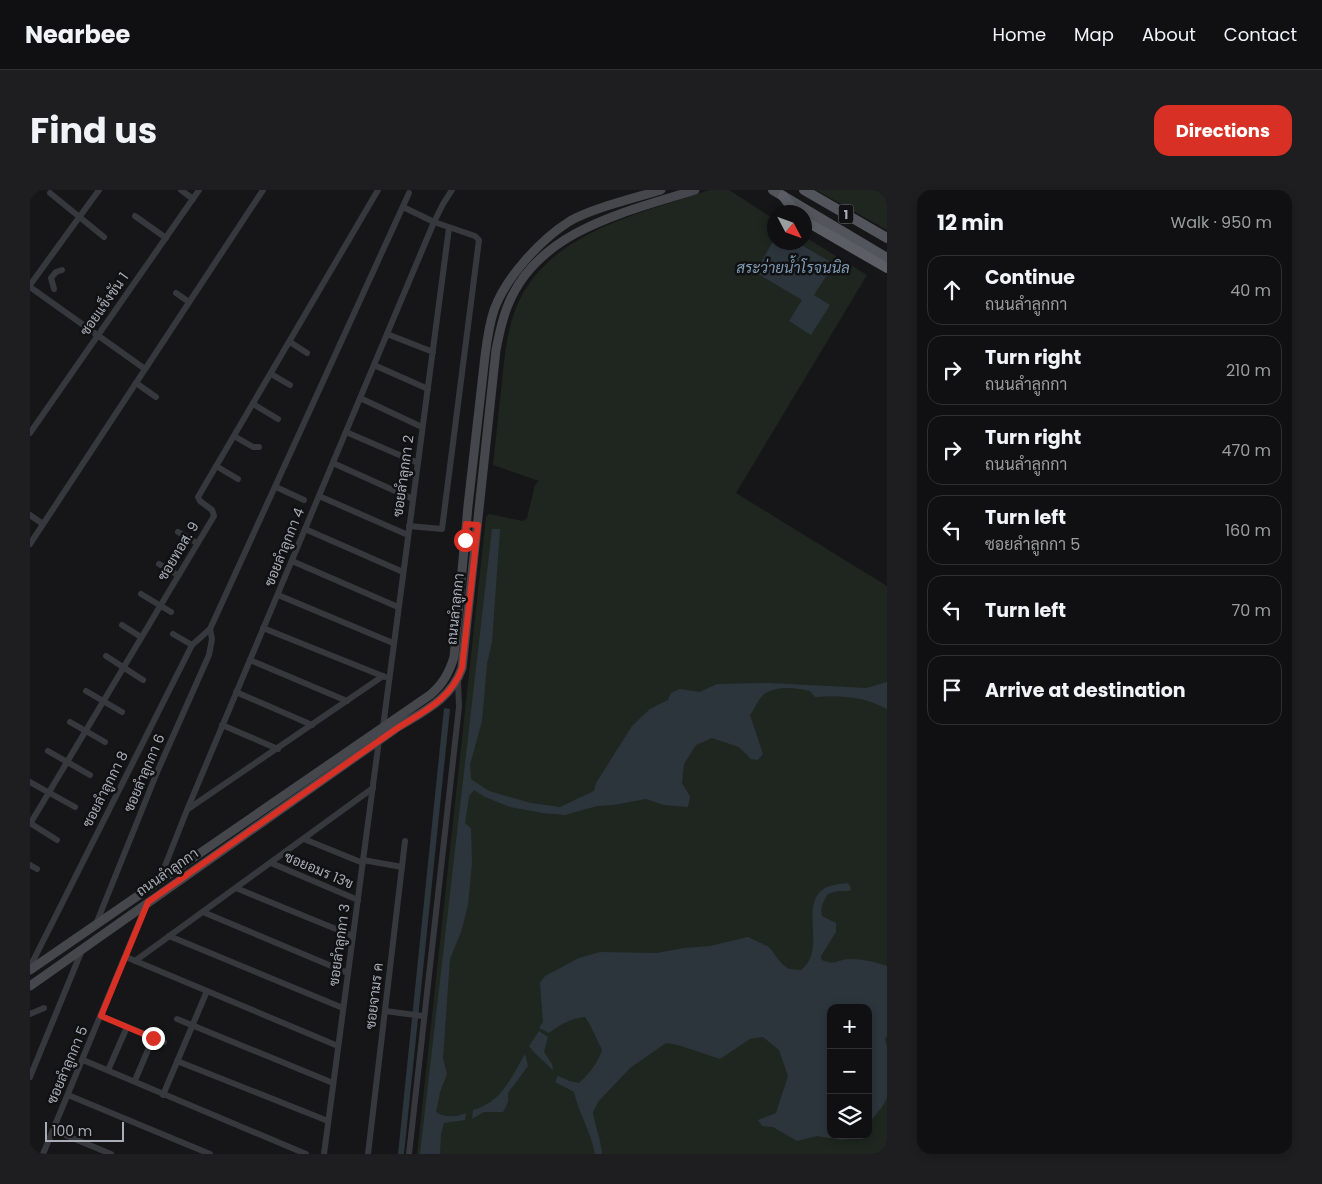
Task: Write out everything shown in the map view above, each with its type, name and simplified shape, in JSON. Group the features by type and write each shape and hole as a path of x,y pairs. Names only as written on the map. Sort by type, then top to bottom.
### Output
{"highway":[{"path":"782,196 790,205"},
{"path":"812,225 887,268"}],"main road":[{"name":"ถนนลำลูกกา","path":"30,968 159,882 430,695 442,684 449,673 454,657 466,524 488,333 494,310 504,288 525,260 570,222 588,213 650,191 661,190"},
{"name":"ถนนลำลูกกา","path":"30,986 83,947 445,696 458,680 462,668 496,350 507,306 518,285 538,260 564,239 594,224 695,190"},
{"name":"1","path":"773,190 887,258"},
{"name":"1","path":"804,190 887,238"},
{"path":"466,524 478,525"}],"street":[{"path":"99,190 30,286 145,369"},
{"path":"181,190 193,199"},
{"name":"ซอยแข็งขัน 1","path":"30,433 199,190"},
{"path":"30,544 263,190"},
{"name":"ซอยทอส. 9","path":"30,824 214,516 212,510 200,501 198,497 378,190"},
{"name":"ซอยลำลูกกา 4","path":"159,882 236,692 434,222 452,190"},
{"path":"210,629 409,192"},
{"path":"50,194 104,237"},
{"path":"403,207 434,222 475,236 479,242 442,529 409,526"},
{"path":"134,216 166,238"},
{"name":"ซอยลำลูกกา 2","path":"383,727 386,678 403,572 449,228"},
{"path":"41,270 50,278 54,289"},
{"path":"50,278 56,272 62,270"},
{"path":"176,294 189,302"},
{"path":"387,334 432,352"},
{"path":"290,342 307,353"},
{"path":"374,365 428,389"},
{"path":"271,374 290,385"},
{"path":"136,383 156,397"},
{"path":"360,398 422,427"},
{"path":"253,404 278,419"},
{"path":"346,432 418,463"},
{"path":"234,436 253,447 259,447"},
{"path":"333,463 413,499"},
{"path":"216,466 238,479"},
{"path":"276,487 304,500"},
{"path":"319,496 408,535"},
{"path":"30,515 43,524"},
{"path":"305,529 403,572"},
{"path":"178,532 197,543"},
{"path":"292,561 398,607"},
{"path":"159,564 178,575"},
{"path":"141,594 171,612"},
{"path":"278,595 393,643"},
{"path":"122,625 141,637"},
{"path":"263,628 386,678"},
{"name":"ซอยลำลูกกา 8","path":"30,968 192,645 210,629"},
{"name":"ซอยลำลูกกา 6","path":"95,926 158,770 209,655 212,639 210,629"},
{"path":"173,634 192,645"},
{"path":"106,656 143,680"},
{"path":"250,660 347,701"},
{"path":"187,810 312,724 386,678"},
{"path":"409,1154 417,1015 458,707 458,680"},
{"path":"86,691 122,712"},
{"path":"236,692 312,724"},
{"path":"70,722 105,742"},
{"path":"222,726 278,749"},
{"name":"ซอยลำลูกกา 3","path":"324,1154 380,740"},
{"path":"48,751 90,775"},
{"path":"30,782 75,807"},
{"path":"135,961 373,788"},
{"path":"30,824 57,840"},
{"path":"304,839 363,862 402,867"},
{"name":"ซอยจามร ค","path":"368,1154 405,841"},
{"name":"ซอยอมร 13ข","path":"270,863 358,900"},
{"path":"30,865 37,869"},
{"path":"236,888 353,936"},
{"name":"ซอยลำลูกกา 5","path":"43,1154 148,902"},
{"path":"203,912 348,973"},
{"path":"168,936 343,1008"},
{"path":"30,1076 83,947"},
{"path":"126,957 338,1046"},
{"path":"163,1095 207,991"},
{"path":"30,1014 44,1008"},
{"path":"385,1011 417,1015"},
{"path":"101,1016 164,1042"},
{"path":"177,1019 333,1084"},
{"path":"110,1068 126,1027"},
{"path":"136,1078 153,1038"},
{"path":"82,1060 306,1154"},
{"path":"177,1061 328,1121"},
{"path":"68,1095 210,1154"},
{"path":"53,1130 111,1154"}],"shaded area":[{"path":"709,190 729,190 767,214 767,250 812,250 812,241 867,275 736,493 887,586 887,1154 417,1154 486,517 489,514 523,521 527,518 535,485 539,481 493,465 506,344 520,299 537,273 560,252 587,235 616,221"},
{"path":"816,190 887,190 887,230"}],"water":[{"name":"สระว่ายน้ำโรจนนิล","path":"768,250 810,250 834,264 814,295 830,305 811,335 789,321 802,300 755,272"},
{"path":"492,529 500,529 492,642 487,664 482,721 470,765 471,779 489,791 531,803 560,807 594,791 596,783 632,726 650,709 668,700 671,693 679,689 700,692 717,684 769,683 866,688 887,682 887,709 861,699 834,696 815,697 810,691 798,689 786,688 768,692 761,697 750,715 763,754 758,760 751,759 739,747 712,738 696,745 684,764 682,783 690,796 688,807 664,805 646,799 597,806 565,815 510,807 485,797 474,790 469,796 465,823 471,828 472,863 468,905 461,932 450,959 443,1058 447,1074 440,1092 436,1112 451,1116 466,1113 465,1120 444,1123 441,1134 440,1154 420,1154"},
{"path":"444,708 450,709 404,1154 398,1154"},
{"path":"848,883 851,888 850,891 838,891 828,894 822,905 822,916 836,923 836,932 821,956 822,960 837,962 846,959 860,960 887,966 887,1036 885,1040 887,1046 887,1098 872,1119 872,1004 827,1004 827,1138 817,1136 797,1141 773,1127 762,1126 758,1120 776,1113 788,1076 779,1050 763,1037 750,1039 720,1059 666,1043 630,1068 598,1102 593,1112 602,1154 595,1154 574,1092 555,1082 558,1076 579,1083 593,1068 602,1050 585,1017 566,1022 549,1033 539,1028 543,1022 540,983 545,976 579,958 600,952 657,953 710,946 748,937 769,947 782,964 789,969 801,970 808,962 812,952 813,907 816,898 822,890 834,885"},
{"path":"539,1031 548,1037 544,1052 552,1064 553,1071 529,1046"},
{"path":"525,1054 528,1066 508,1093 508,1102 503,1112 484,1112 472,1119 473,1110 483,1107 498,1096"}],"route":[{"path":"153,1038 101,1016 148,902 396,729 434,705 452,689 458,680 462,668 478,525 466,524 465,540"}]}
